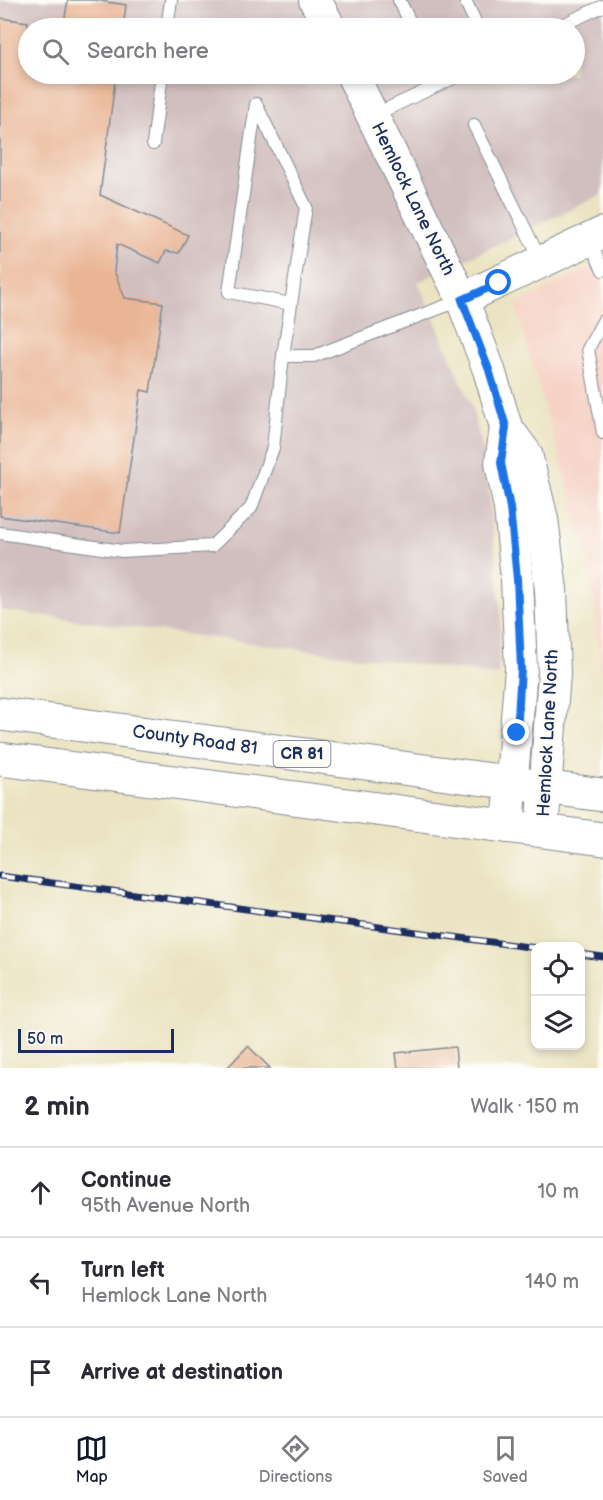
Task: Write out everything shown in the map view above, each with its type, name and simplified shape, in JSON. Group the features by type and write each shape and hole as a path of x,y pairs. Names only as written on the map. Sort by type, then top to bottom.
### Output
{"highway":[{"name":"County Road 81","path":"0,714 603,795"},
{"path":"0,759 603,839"}],"street":[{"path":"315,0 325,18"},
{"name":"Hemlock Lane North","path":"357,84 462,300 489,370 506,427 526,454 543,519 551,590 554,674 542,831"},
{"path":"462,300 596,237"},
{"name":"Hemlock Lane North","path":"506,427 501,463 510,508 517,579 521,669 508,827"}],"lane":[{"path":"168,18 171,0"},
{"path":"399,0 408,18"},
{"path":"465,0 473,18"},
{"path":"577,18 603,6"},
{"path":"153,144 161,84"},
{"path":"373,116 429,84"},
{"path":"0,533 122,551 212,546 251,508 273,448 283,356 306,207 256,105 229,292 291,304"},
{"path":"474,125 542,262"},
{"path":"596,237 603,270"},
{"path":"283,356 314,356 462,300"},
{"path":"603,321 588,349 603,434"}],"shaded area":[{"path":"0,0 603,0 603,194 418,282 471,404 486,463 501,613 498,675 0,610"},
{"path":"603,261 603,686 588,557 515,304"}],"building":[{"path":"68,0 94,0 126,5 124,18 65,18"},
{"path":"0,18 18,21 18,84 115,84 100,195 188,235 179,253 166,251 160,263 117,244 114,271 125,298 163,303 150,392 141,390 120,533 0,516"},
{"path":"248,1046 270,1068 227,1068"},
{"path":"455,1047 457,1068 398,1068 396,1053"}],"railway":[{"path":"0,876 531,947"},
{"path":"585,955 603,957"}],"route":[{"path":"499,283 462,300 489,370 506,427 501,463 510,508 517,579 521,669 517,733"}]}
